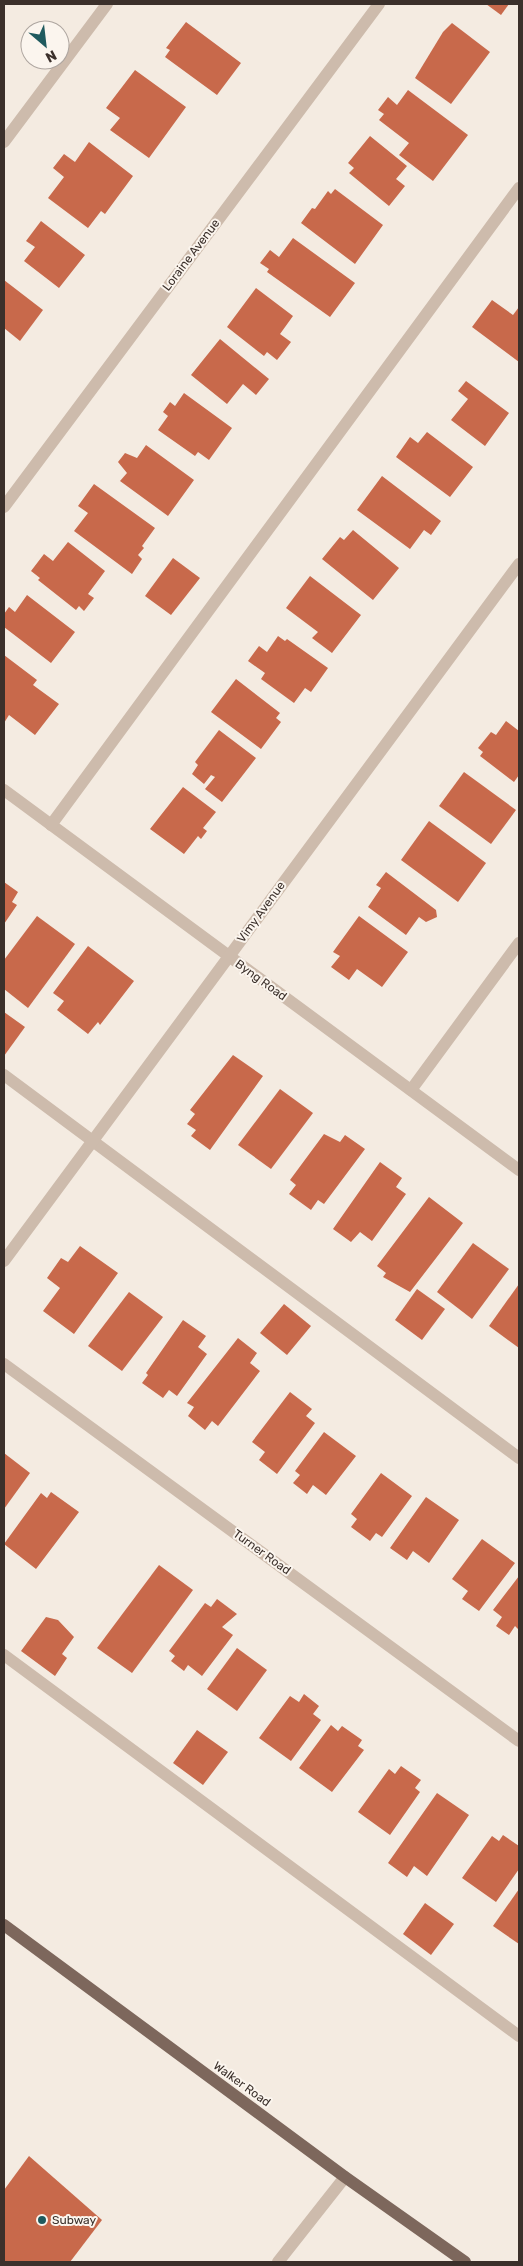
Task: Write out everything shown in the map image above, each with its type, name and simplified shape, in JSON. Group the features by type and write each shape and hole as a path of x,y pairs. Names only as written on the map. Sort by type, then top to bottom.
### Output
{"main road":[{"name":"Walker Road","path":"4,1925 345,2177 465,2262"}],"street":[{"path":"4,142 107,4"},
{"name":"Loraine Avenue","path":"4,507 379,4"},
{"path":"51,825 519,188"},
{"name":"Vimy Avenue","path":"4,1261 519,564"},
{"name":"Byng Road","path":"4,790 519,1170"},
{"path":"411,1090 519,943"},
{"path":"4,1075 519,1458"},
{"name":"Turner Road","path":"4,1364 519,1741"},
{"path":"4,1655 519,2036"},
{"path":"278,2262 345,2177"}],"building":[{"path":"486,4 509,4 501,15"},
{"path":"186,22 241,63 217,95 165,57 170,50 166,48"},
{"path":"452,23 490,52 451,104 415,78 443,32"},
{"path":"135,70 186,107 149,158 110,130 120,118 106,108"},
{"path":"408,90 468,135 433,181 399,155 409,143 379,120 384,114 378,110 388,97 397,105"},
{"path":"370,136 407,166 396,179 405,186 389,206 349,173 354,168 348,163"},
{"path":"89,142 133,176 105,214 101,211 88,228 48,198 64,177 53,168 64,154 75,162"},
{"path":"335,189 383,225 355,264 301,223 312,208 315,209 328,191 331,194"},
{"path":"41,221 85,255 59,288 24,261 35,247 26,241"},
{"path":"293,238 355,283 330,317 267,272 269,269 260,263 270,250 279,257"},
{"path":"4,280 43,310 20,341 4,328"},
{"path":"256,288 293,316 280,334 291,342 277,360 267,352 264,356 227,327"},
{"path":"492,300 513,315 519,307 519,362 472,327"},
{"path":"220,339 269,379 256,395 243,384 227,404 191,375"},
{"path":"466,381 509,413 485,446 451,420 468,399 458,391"},
{"path":"184,393 232,428 209,460 198,452 195,456 158,430 168,416 163,412 170,402 175,406"},
{"path":"427,432 473,467 450,497 396,457 410,437 418,443"},
{"path":"146,445 194,480 168,516 120,481 127,473 118,462 125,453 137,458"},
{"path":"382,476 441,521 431,535 424,530 410,549 357,510"},
{"path":"94,484 155,528 142,546 144,548 138,555 142,559 132,574 74,531 88,513 78,506"},
{"path":"353,530 399,568 373,600 322,559 340,537 344,540"},
{"path":"68,542 105,571 88,594 94,598 84,611 79,606 76,610 38,580 40,578 31,571 44,554 53,561"},
{"path":"173,558 200,578 171,615 145,596"},
{"path":"310,576 361,615 332,653 312,638 318,632 286,608"},
{"path":"27,595 75,632 51,663 4,627 4,614 9,607 15,612"},
{"path":"278,636 285,641 287,639 328,668 311,692 305,688 294,703 261,679 265,673 248,661 259,646 267,652"},
{"path":"4,655 37,680 33,685 59,704 35,735 9,715 4,723"},
{"path":"236,679 280,713 276,718 281,722 261,749 211,712"},
{"path":"506,721 519,731 519,775 514,782 480,756 483,752 478,748 491,732 496,735"},
{"path":"219,730 256,758 222,802 205,789 215,777 211,775 204,784 192,774 198,765 195,762"},
{"path":"464,772 516,810 491,844 439,806"},
{"path":"183,787 216,812 203,828 207,831 201,839 198,836 184,854 150,829"},
{"path":"429,821 486,863 458,902 401,860"},
{"path":"386,872 436,910 437,917 426,922 419,917 406,935 368,907 381,888 376,885"},
{"path":"4,882 18,892 12,902 17,905 4,924"},
{"path":"37,916 75,944 28,1008 4,989 4,960"},
{"path":"359,916 408,952 382,987 357,969 349,980 331,967 340,956 333,952"},
{"path":"88,946 134,981 100,1025 98,1022 88,1034 57,1010 64,1001 53,993"},
{"path":"4,1012 25,1027 4,1056"},
{"path":"233,1055 263,1076 210,1150 191,1136 196,1130 187,1124 195,1114 190,1110"},
{"path":"280,1089 313,1113 271,1169 238,1145"},
{"path":"324,1134 340,1142 345,1135 365,1149 324,1204 318,1200 311,1210 289,1194 296,1185 290,1180"},
{"path":"380,1162 402,1178 396,1187 406,1194 372,1241 360,1232 351,1242 333,1229"},
{"path":"429,1197 463,1223 410,1292 383,1277 386,1273 377,1266"},
{"path":"473,1243 509,1269 472,1319 437,1292"},
{"path":"80,1246 118,1273 74,1334 43,1311 60,1288 47,1278 61,1258 68,1262"},
{"path":"519,1284 519,1348 489,1326"},
{"path":"417,1289 445,1309 422,1340 395,1320"},
{"path":"129,1292 163,1317 122,1371 88,1346"},
{"path":"284,1304 311,1326 287,1355 260,1333"},
{"path":"183,1320 206,1336 198,1347 207,1354 177,1396 169,1390 163,1398 142,1383 148,1375 146,1373"},
{"path":"238,1338 257,1353 250,1363 260,1371 218,1426 212,1421 205,1430 188,1416 194,1407 187,1403"},
{"path":"290,1392 312,1409 306,1416 315,1423 277,1474 259,1460 265,1452 252,1442"},
{"path":"324,1432 356,1456 326,1495 313,1485 307,1494 293,1483 300,1475 295,1471"},
{"path":"4,1453 30,1473 4,1509"},
{"path":"381,1473 412,1496 382,1537 376,1533 370,1541 351,1527 357,1519 351,1514"},
{"path":"51,1492 79,1512 36,1569 4,1544 41,1493 47,1498"},
{"path":"426,1497 459,1520 429,1563 413,1551 407,1560 390,1548"},
{"path":"482,1539 515,1563 479,1611 462,1599 468,1591 452,1579"},
{"path":"159,1565 193,1590 132,1673 97,1648"},
{"path":"519,1576 519,1630 515,1626 509,1635 496,1626 502,1617 493,1610"},
{"path":"217,1599 237,1614 222,1627 233,1635 202,1676 188,1665 184,1671 171,1661 175,1656 169,1651 205,1603 211,1607"},
{"path":"46,1617 58,1620 74,1637 62,1654 67,1658 55,1676 21,1651"},
{"path":"237,1648 267,1670 237,1711 207,1689"},
{"path":"304,1694 319,1706 313,1714 321,1720 291,1761 259,1738 290,1696 299,1702"},
{"path":"331,1725 338,1731 342,1726 362,1740 358,1746 364,1750 332,1792 299,1768"},
{"path":"197,1730 228,1752 203,1785 173,1763"},
{"path":"401,1766 421,1780 415,1788 420,1792 390,1835 358,1812 389,1769 395,1774"},
{"path":"437,1793 469,1815 427,1876 414,1866 407,1877 388,1863"},
{"path":"503,1835 519,1846 519,1869 496,1902 462,1878 492,1836 499,1841"},
{"path":"519,1889 519,1944 493,1926"},
{"path":"425,1903 454,1924 431,1955 403,1934"},
{"path":"29,2156 102,2220 70,2262 4,2262 4,2190"}],"place":[{"name":"Subway","path":"42,2220"}]}
